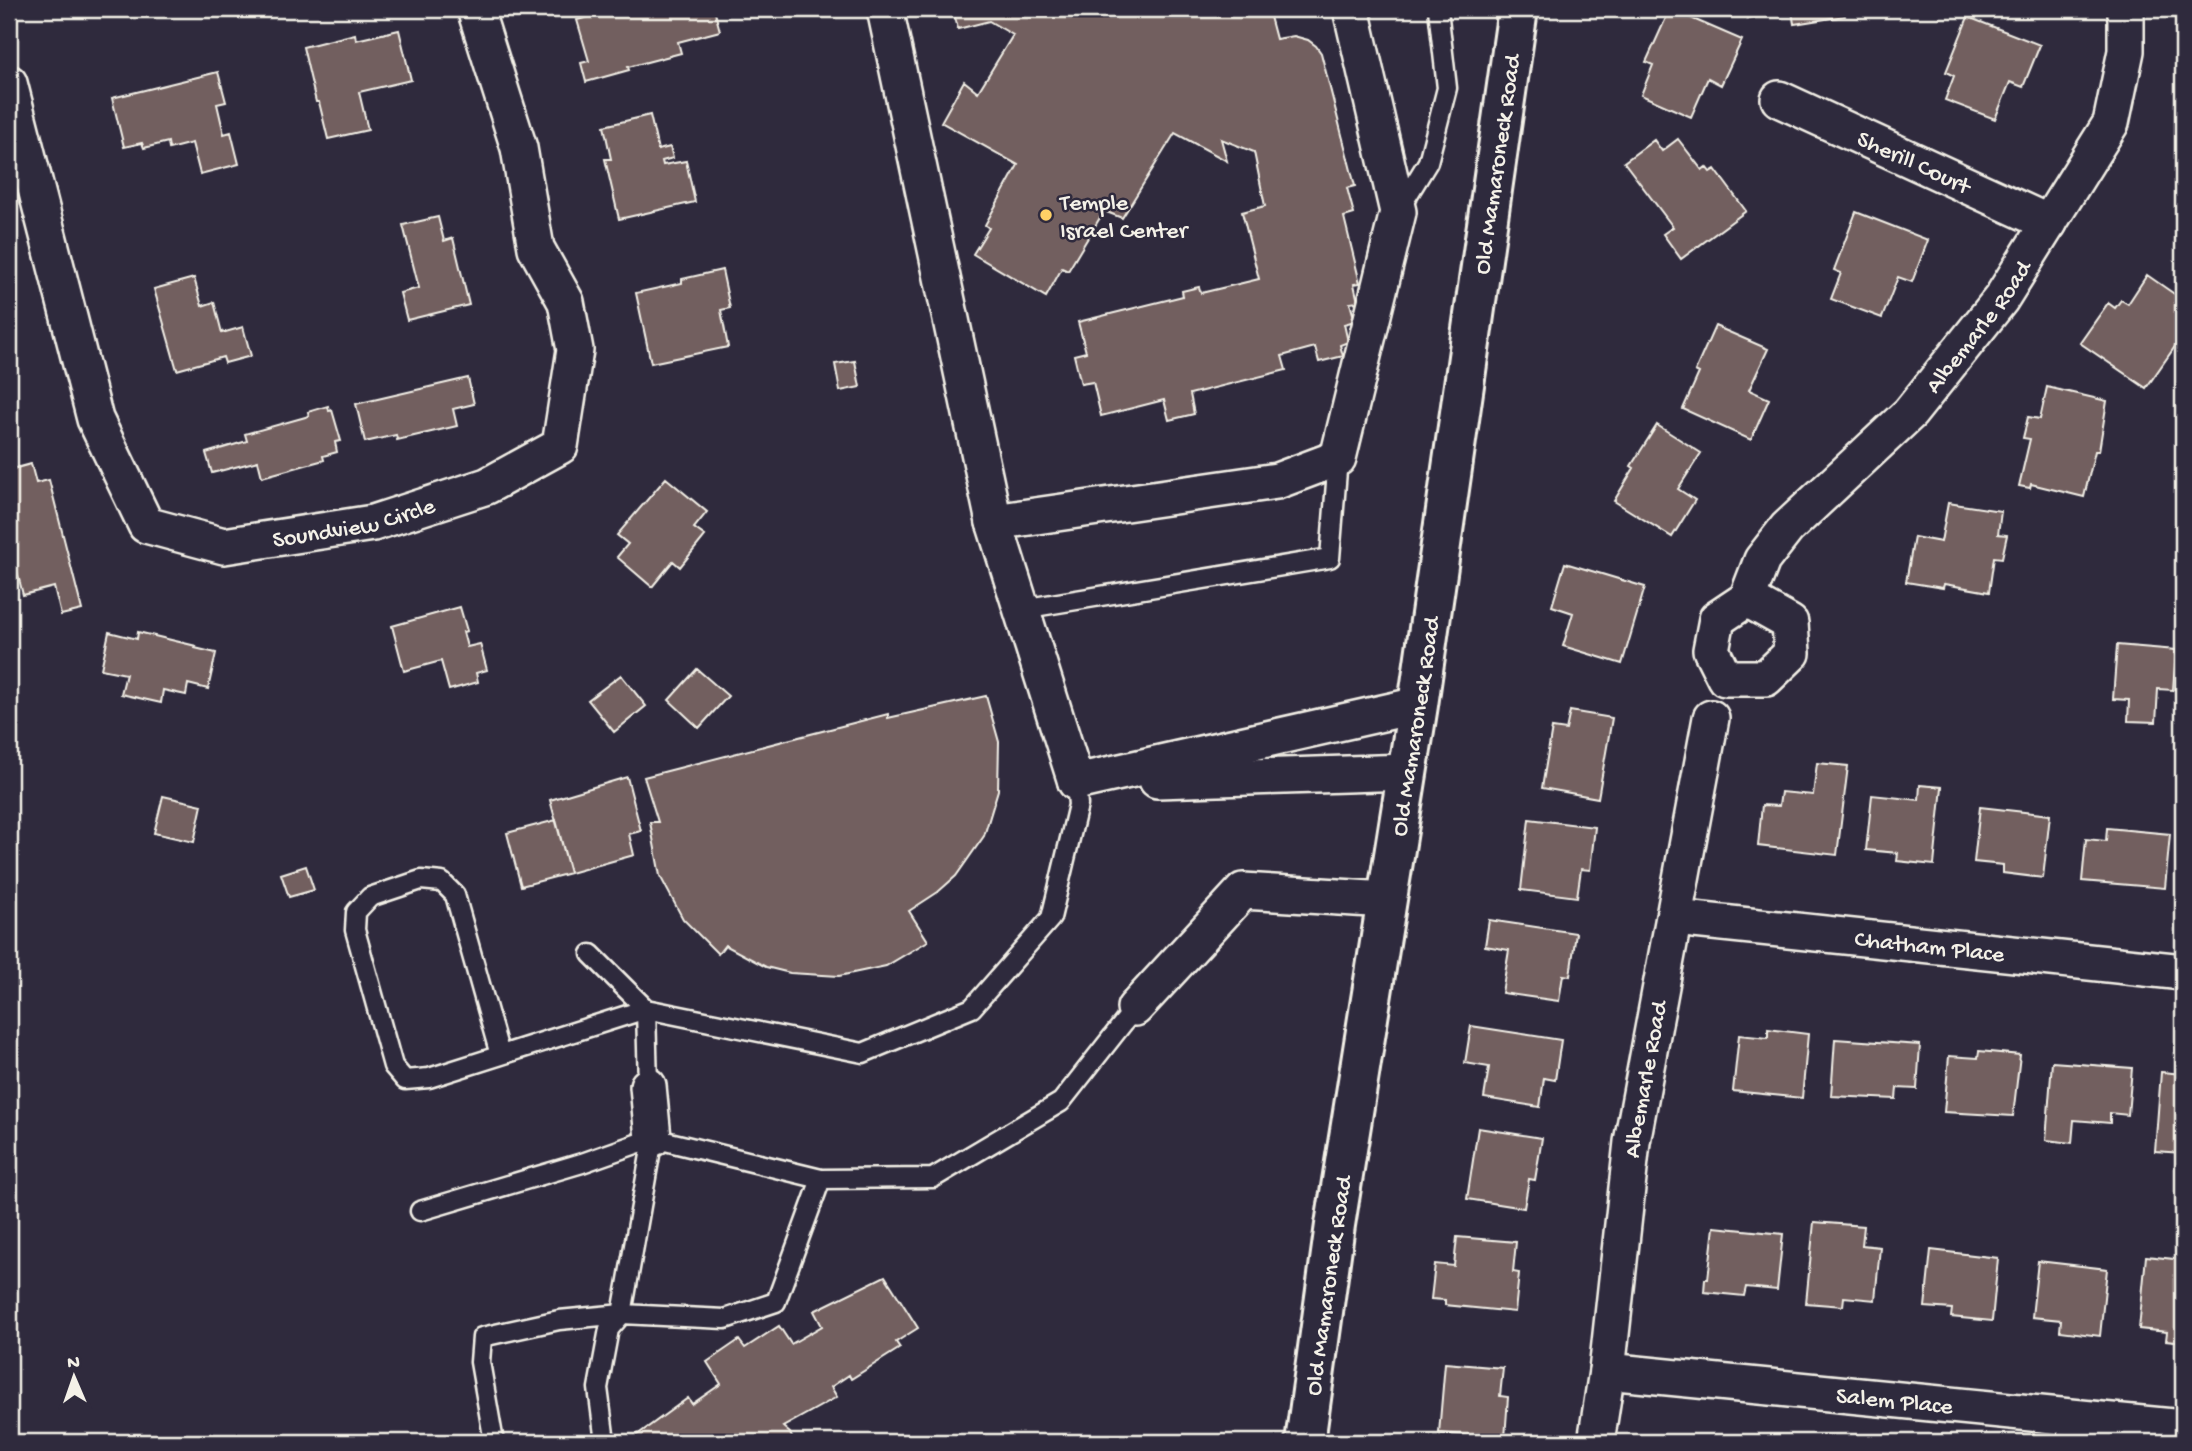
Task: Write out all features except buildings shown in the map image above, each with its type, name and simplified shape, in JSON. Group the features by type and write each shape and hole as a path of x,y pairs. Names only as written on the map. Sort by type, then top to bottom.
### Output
{"main road":[{"name":"Old Mamaroneck Road","path":"1305,1442 1335,1225 1418,705 1518,9"}],"street":[{"name":"Soundview Circle","path":"9,83 95,419 146,525 224,546 359,525 487,486 560,446 575,350 566,302 536,248 519,148 475,9"},
{"path":"885,9 994,522 1076,782"},
{"path":"994,522 1277,481 1338,458 1398,212 1351,9"},
{"name":"Albemarle Road","path":"1747,599 1762,560 1787,528 1910,413 2001,299 2111,123 2126,51 2126,9"},
{"name":"Sherill Court","path":"1779,99 2049,223"},
{"path":"1076,782 1418,705"},
{"name":"Albemarle Road","path":"1596,1442 1607,1371 1632,1142 1711,718"},
{"path":"1076,782 1408,772"},
{"path":"1135,1008 1243,891 1387,900"},
{"name":"Chatham Place","path":"1675,918 2183,972"},
{"path":"648,1086 653,1138"},
{"name":"Salem Place","path":"1607,1371 2183,1427"}],"lane":[{"path":"1398,212 1428,162 1447,88 1438,9"},
{"path":"1022,609 1330,558 1338,458"},
{"path":"500,1055 455,895 442,883 421,880 370,897 356,912 355,930 393,1066 405,1080 429,1078 646,1009 863,1052 972,1007 1051,918 1077,806 1076,782"},
{"path":"591,954 646,1009 648,1086"},
{"path":"420,1211 582,1163 653,1138 821,1179 933,1178 1061,1102 1135,1008"},
{"path":"605,1442 598,1388 609,1329 622,1314 653,1138"},
{"path":"494,1442 480,1362 482,1337 559,1320 622,1314 725,1319 776,1302 821,1179"}],"place":[{"name":"Temple Israel Center","path":"1046,215"}]}
